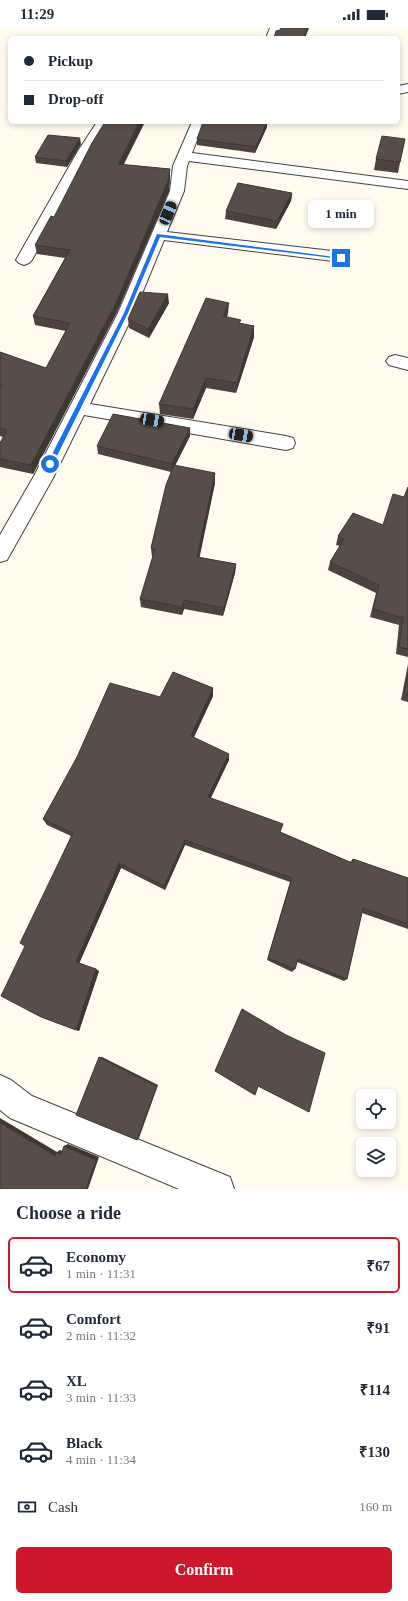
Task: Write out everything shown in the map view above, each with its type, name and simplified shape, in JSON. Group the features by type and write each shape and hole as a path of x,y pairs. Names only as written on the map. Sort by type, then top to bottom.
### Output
{"street":[{"path":"24,260 102,124"},
{"path":"0,554 43,478 126,313 177,191 180,166 197,124"},
{"path":"184,156 408,185"},
{"path":"158,235 341,258"},
{"path":"78,408 286,443"},
{"path":"0,1091 21,1107 218,1189"}],"building":[{"path":"281,28 307,28 304,36 275,36 276,31 280,30"},
{"path":"104,124 138,124 118,164 170,169 168,181 116,303 31,465 0,459 0,443 7,430 0,428 0,388 2,384 0,384 0,352 46,368 70,323 33,316 70,250 35,245 51,216 54,217 92,143"},
{"path":"202,124 266,124 256,147 197,139"},
{"path":"48,135 80,138 66,161 35,157"},
{"path":"382,136 405,139 400,162 376,159"},
{"path":"238,183 292,193 277,221 226,211"},
{"path":"140,292 168,294 148,329 128,319"},
{"path":"206,298 229,303 223,316 241,320 239,323 254,326 237,383 206,378 193,409 159,404"},
{"path":"113,414 190,428 172,464 97,446"},
{"path":"174,465 215,473 197,557 236,564 224,608 184,600 182,607 140,599 155,549 151,548 166,485"},
{"path":"408,487 408,649 399,647 403,618 373,609 379,585 330,562 344,539 338,536 353,513 383,525 393,494 404,497"},
{"path":"173,672 213,688 191,736 229,754 208,797 283,824 280,832 352,863 353,859 408,878 408,924 363,908 347,979 298,959 295,969 268,958 292,878 185,840 164,886 119,863 76,962 96,969 76,1030 41,1017 1,996 25,946 20,943 73,833 43,819 77,757 110,683 160,697"},
{"path":"408,675 408,695 404,693"},
{"path":"242,1009 286,1035 325,1053 309,1112 258,1086 255,1095 215,1071"},
{"path":"99,1057 157,1086 137,1140 76,1115"},
{"path":"0,1123 55,1156 56,1152 61,1155 64,1146 96,1160 86,1189 0,1189"}],"route":[{"path":"50,464 126,313 158,235 341,258"}]}
